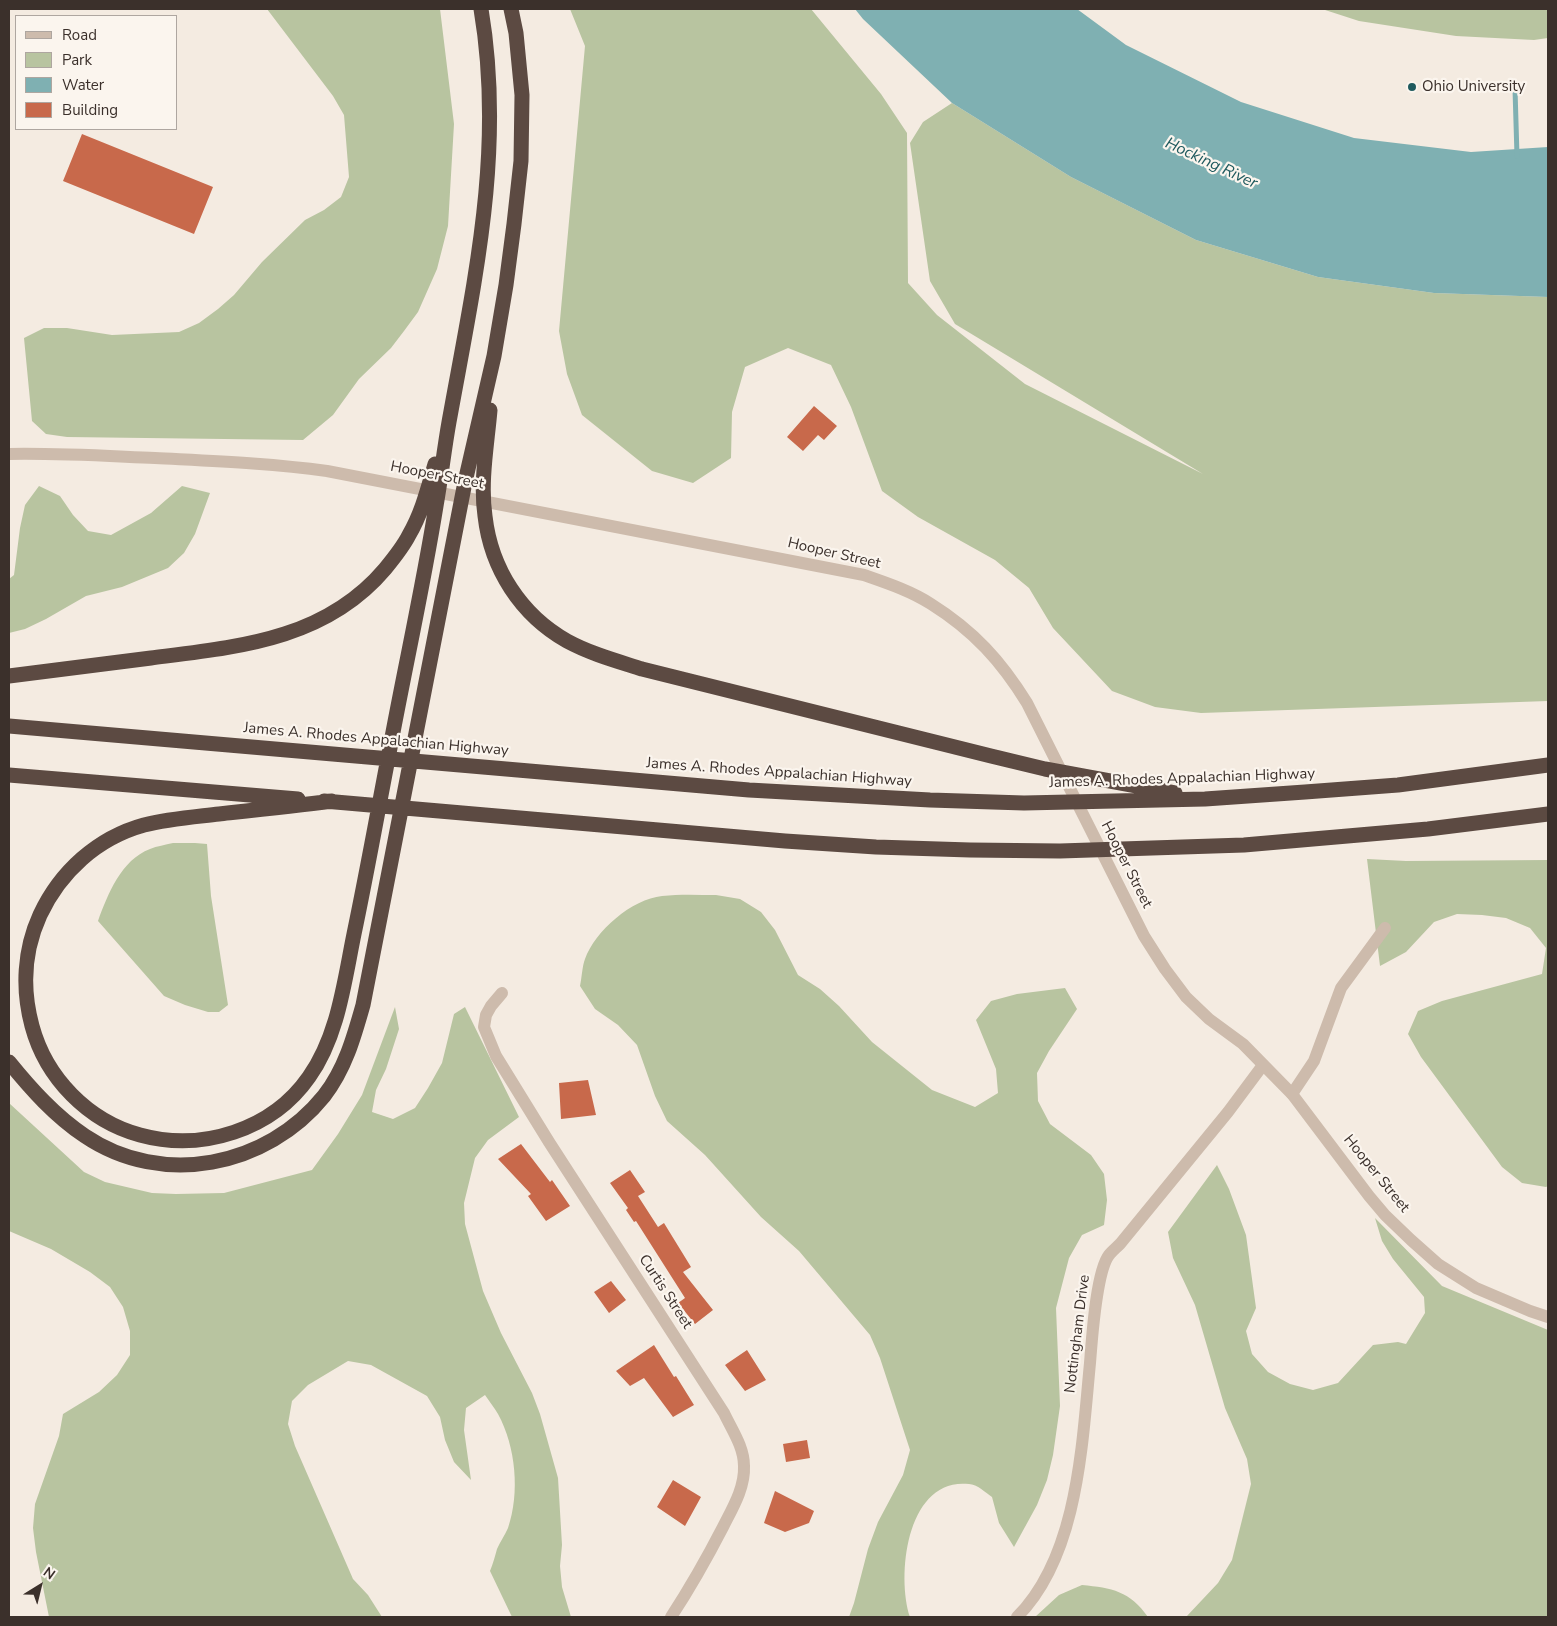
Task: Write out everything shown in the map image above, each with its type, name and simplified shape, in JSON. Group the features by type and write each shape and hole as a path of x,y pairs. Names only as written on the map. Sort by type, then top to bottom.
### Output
{"highway":[{"path":"332,801 168,820 139,826 103,843 67,872 50,894 37,921 29,948 25,980 26,1006 36,1039 52,1071 73,1097 98,1117 127,1131 155,1139 182,1142 210,1139 239,1132 265,1118 286,1103 306,1081 322,1056 333,1028 341,999 365,882 436,507 448,425 476,276 490,154 490,94 486,36 481,9"},
{"path":"511,9 516,33 522,95 521,161 514,224 494,356 484,486 484,515 490,546 504,578 522,605 544,626 568,641 601,656 642,669 1044,768 1205,799"},
{"path":"9,1062 57,1114 86,1136 118,1153 148,1162 182,1165 213,1163 245,1154 276,1139 301,1121 324,1095 342,1068 355,1036 363,1006 465,482 494,356"},
{"path":"9,676 229,648 265,641 295,632 330,615 355,598 376,580 396,556 420,512 448,425"},
{"name":"James A. Rhodes Appalachian Highway","path":"9,726 768,792 1024,803 1205,799 1398,785 1548,766"},
{"path":"9,775 785,841 876,847 1060,851 1244,845 1428,829 1548,814"}],"street":[{"name":"Hooper Street","path":"9,454 68,454 236,462 309,469 864,575 898,587 930,603 968,631 989,650 1010,676 1026,703 1144,936 1164,969 1186,997 1209,1019 1243,1044 1292,1094 1380,1209 1438,1264 1476,1288 1548,1317"},
{"path":"1292,1094 1314,1062 1341,988 1385,928"},
{"name":"Curtis Street","path":"502,993 486,1015 484,1027 496,1056 554,1150 724,1413 740,1445 745,1468 738,1498 702,1567 671,1617"},
{"name":"Nottingham Drive","path":"1017,1617 1044,1583 1055,1560 1072,1502 1085,1416 1094,1316 1103,1267 1108,1255 1120,1244 1144,1215 1228,1112 1263,1065"}],"green space":[{"path":"267,9 440,9 454,124 448,226 437,269 418,312 391,348 359,379 333,415 303,440 67,437 46,434 32,421 24,338 44,328 67,328 112,335 179,332 199,323 218,309 234,295 262,262 305,220 324,210 341,197 349,177 344,115 333,96"},
{"path":"570,9 811,9 881,94 907,133 908,283 937,315 1025,384 1203,474 955,324 930,281 910,143 923,122 952,103 1071,177 1196,240 1318,277 1434,293 1548,297 1548,701 1201,713 1155,707 1112,691 1053,628 1029,588 995,560 918,517 882,491 851,407 831,365 788,348 745,367 732,412 731,458 693,483 652,471 582,415 567,374 559,331 585,46"},
{"path":"1322,9 1548,9 1548,38 1534,40 1456,36 1359,21"},
{"path":"39,486 60,496 73,515 88,531 111,535 151,513 182,486 210,493 195,534 184,553 168,568 122,587 86,596 46,619 25,629 9,633 9,579 14,575 25,505"},
{"path":"173,843 207,844 211,896 228,1005 219,1012 208,1012 164,996 98,921 111,889 123,869 140,854 158,846"},
{"path":"1367,859 1406,861 1548,860 1548,1186 1522,1183 1502,1167 1421,1057 1408,1034 1418,1011 1442,1001 1542,974 1546,948 1530,928 1506,918 1457,914 1434,922 1406,952 1380,966"},
{"path":"682,895 716,895 740,899 761,912 775,930 798,975 820,989 839,1006 872,1042 932,1090 975,1107 998,1093 996,1069 976,1020 991,1001 1017,994 1065,988 1077,1009 1037,1073 1038,1101 1050,1124 1091,1155 1104,1174 1107,1200 1104,1225 1082,1235 1069,1258 1056,1308 1060,1406 1053,1455 1047,1480 1037,1505 1014,1547 999,1523 992,1497 978,1487 972,1484 948,1486 932,1496 919,1512 911,1532 906,1554 906,1599 910,1617 849,1617 868,1549 878,1522 903,1475 910,1450 880,1358 870,1335 799,1251 761,1217 705,1155 667,1121 655,1096 637,1045 618,1025 595,1009 580,986 584,962 590,948 606,928 627,910 650,898"},
{"path":"395,1007 399,1029 386,1069 376,1090 372,1112 393,1119 415,1108 442,1063 454,1014 465,1007 519,1117 488,1140 475,1158 464,1203 465,1224 483,1291 501,1333 532,1393 540,1414 558,1478 562,1545 560,1566 562,1587 571,1617 512,1617 490,1571 497,1549 508,1528 512,1514 515,1485 509,1441 498,1414 485,1395 466,1408 464,1430 471,1480 454,1462 445,1440 440,1417 427,1396 371,1365 348,1361 308,1385 292,1401 288,1424 295,1446 353,1579 368,1595 382,1617 49,1617 33,1528 35,1504 59,1436 63,1414 99,1392 117,1375 130,1355 130,1331 123,1307 110,1287 90,1272 51,1249 9,1231 9,1103 84,1172 105,1182 152,1193 224,1193 312,1170 338,1134 362,1095"},
{"path":"1217,1165 1229,1189 1246,1235 1256,1308 1246,1331 1252,1354 1268,1372 1290,1384 1313,1390 1338,1383 1373,1345 1398,1342 1406,1344 1425,1313 1424,1297 1393,1259 1382,1241 1375,1218 1442,1286 1548,1330 1548,1617 1186,1617 1218,1583 1232,1560 1251,1484 1247,1459 1225,1408 1195,1305 1173,1258 1168,1232"},
{"path":"1082,1585 1120,1592 1134,1601 1148,1617 1035,1617 1059,1595"}],"water":[{"name":"Hocking River","path":"855,9 1077,9 1126,45 1241,102 1354,138 1471,152 1548,147 1548,297 1434,293 1318,277 1196,240 1071,177 952,103 863,19"}],"building":[{"path":"82,134 213,187 194,234 63,181"},
{"path":"814,406 837,426 824,440 818,435 803,451 787,437"},
{"path":"588,1080 596,1115 561,1119 559,1083"},
{"path":"521,1144 550,1182 552,1180 570,1206 546,1221 528,1196 531,1194 498,1159"},
{"path":"630,1170 645,1192 638,1196 658,1227 664,1223 691,1267 683,1272 713,1310 695,1324 678,1303 685,1298 610,1183"},
{"path":"611,1281 626,1300 609,1313 594,1292"},
{"path":"654,1345 694,1405 673,1417 644,1378 630,1386 616,1371"},
{"path":"747,1350 766,1380 745,1391 725,1365"},
{"path":"807,1440 810,1458 786,1462 783,1444"},
{"path":"673,1480 701,1497 685,1526 657,1507"},
{"path":"775,1491 814,1511 809,1523 785,1532 764,1523"}],"waterway":[{"path":"1515,89 1517,156"}],"place":[{"name":"Ohio University","path":"1412,87"}]}
